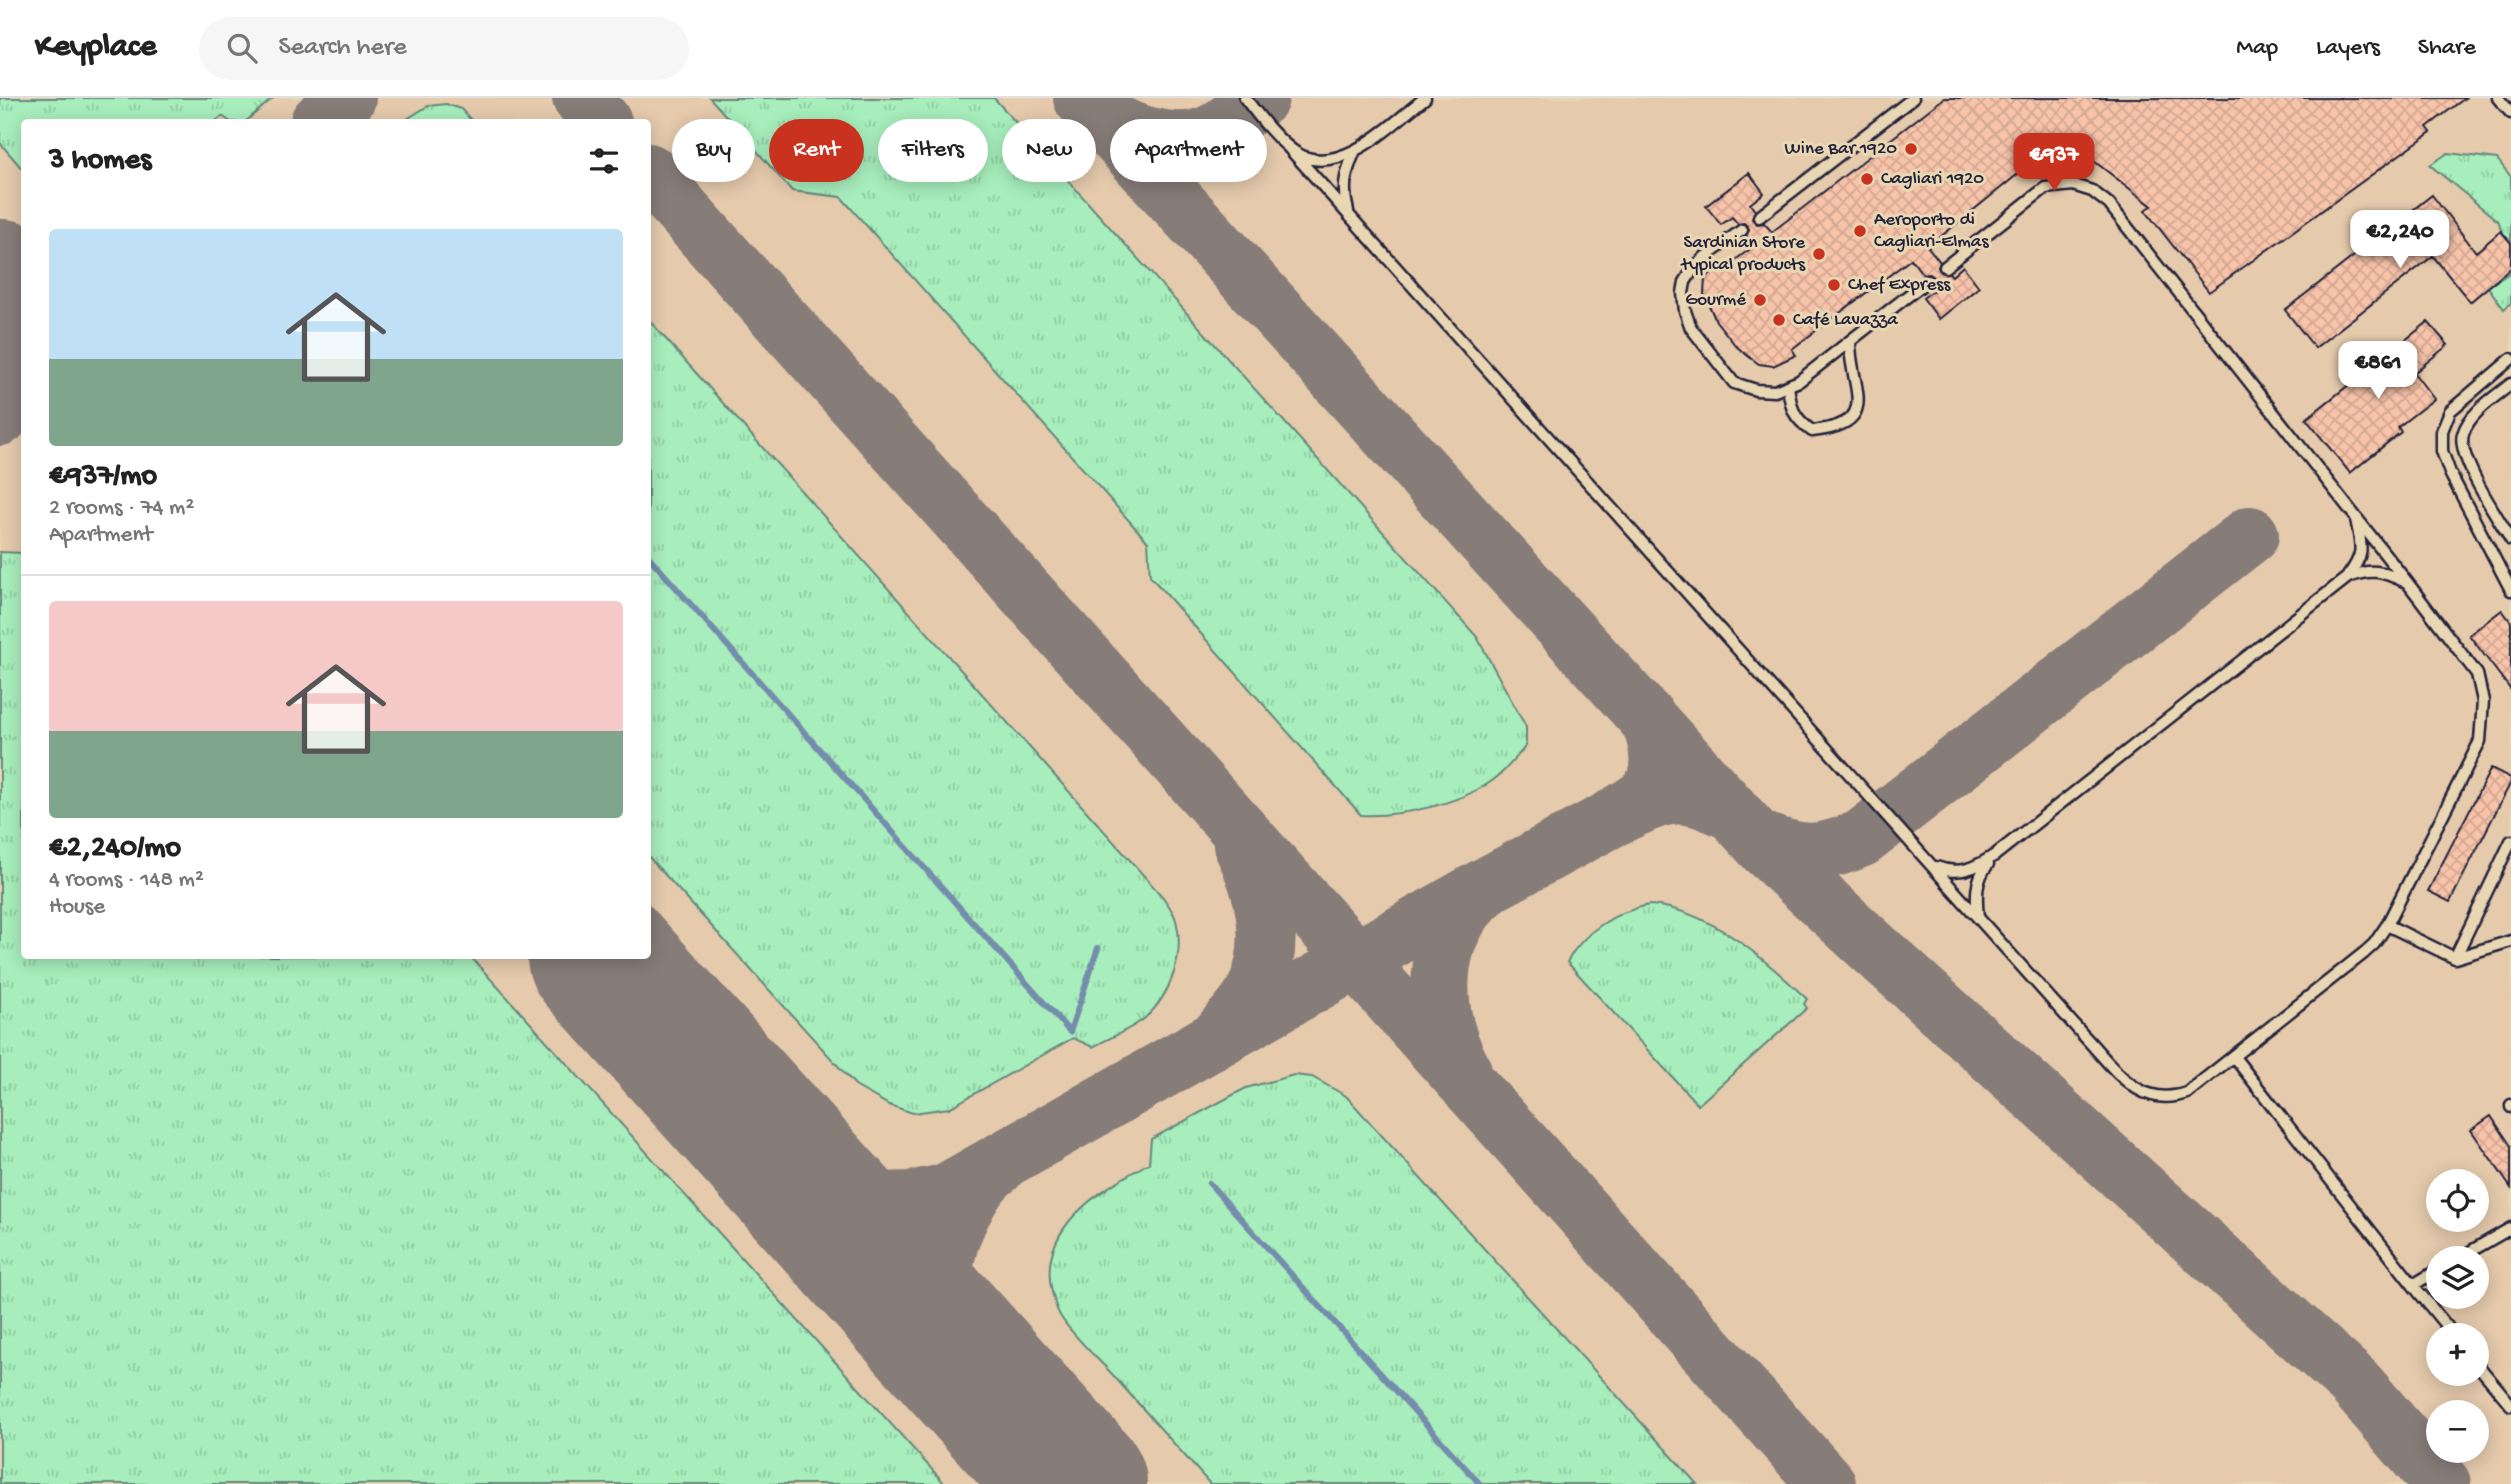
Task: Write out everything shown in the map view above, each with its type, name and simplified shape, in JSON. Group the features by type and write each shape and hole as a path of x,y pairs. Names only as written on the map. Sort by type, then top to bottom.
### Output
{"lane":[{"path":"1245,98 2084,1035 2133,1087 2144,1095 2172,1098 2187,1093 2374,944 2387,925 2480,741 2483,715 2479,681 2471,664 2109,204 2092,191 2073,185 2045,188 1945,267"},
{"path":"1288,147 1300,155 1315,158 1335,158 1354,153 1425,98"},
{"path":"1759,217 1913,98"},
{"path":"2498,98 2511,113"},
{"path":"1349,215 1344,194 1344,178 1354,153"},
{"path":"1742,230 1693,269 1685,282 1685,311 1691,328 1734,383 1756,390 1775,391 1799,381 1927,281"},
{"path":"1788,386 1790,408 1800,422 1812,431 1834,429 1852,417 1859,404 1850,356 1850,341"},
{"path":"2511,359 2450,411 2442,431 2442,451 2450,473 2511,590"},
{"path":"2511,384 2472,418 2462,434 2462,450 2511,540"},
{"path":"1932,866 1948,872 1961,872 1976,868 1995,855 2348,577 2360,561 2361,547 2355,516"},
{"path":"2348,577 2365,571 2378,571 2407,582"},
{"path":"2455,958 2511,841"},
{"path":"1978,917 1977,887 1981,872 1995,855"},
{"path":"2387,925 2455,958 2511,940"},
{"path":"2234,1057 2444,1323"},
{"path":"2480,1246 2511,1228"},
{"path":"2413,1285 2426,1277"},
{"path":"2489,1379 2511,1405"}],"shaded area":[{"name":"Aeroporto di Cagliari-Elmas","path":"0,98 2511,98 2511,1484 0,1484"}],"green space":[{"path":"0,98 273,98 248,119 226,119 222,116 218,119 21,119 21,168 0,143"},
{"path":"710,98 994,98 1013,119 1002,119 1002,182 1069,182 1477,637 1526,727 1526,746 1497,777 1463,796 1411,811 1361,815 1150,576 1148,542 841,197 792,191 784,182 864,182 864,119 769,119 769,165 755,149 755,119 729,119"},
{"path":"446,104 461,109 470,119 407,119 428,106"},
{"path":"2448,153 2497,159 2511,177 2511,243 2501,231 2499,222 2430,165"},
{"path":"2511,272 2511,303 2504,309 2488,287"},
{"path":"651,322 1162,896 1175,917 1179,946 1169,986 1154,1009 1126,1030 1093,1047 1073,1038 949,1108 913,1113 889,1105 857,1087 651,859"},
{"path":"0,552 21,553 21,959 473,959 945,1484 0,1484"},
{"path":"1649,905 1672,909 1714,926 1754,953 1807,999 1804,1004 1807,1008 1698,1105 1567,962 1591,932 1624,912"},
{"path":"1294,1075 1312,1077 1346,1096 1697,1484 1210,1484 1061,1317 1052,1292 1050,1269 1054,1248 1076,1213 1111,1185 1149,1163 1151,1139 1246,1088"}],"building":[{"name":"Aeroporto di Cagliari-Elmas","path":"1944,98 2465,98 2427,127 2431,132 2209,292 2145,210 2152,206 2086,155 2062,175 2045,152 1928,247 1940,262 1940,272 1952,276 1963,266 1979,287 1939,319 1923,298 1934,290 1933,277 1929,274 1923,275 1911,259 1792,349 1796,355 1773,366 1759,364 1736,346 1716,321 1704,294 1705,279 1721,263 1726,267 1754,246 1746,236 1749,229 1744,223 1738,224 1732,217 1721,225 1706,206 1749,173 1764,193 1750,204 1755,211 1752,219 1757,224 1764,223 1772,232"},
{"path":"2432,195 2476,252 2501,231 2511,243 2511,268 2470,302 2433,256 2315,348 2285,310"},
{"path":"2428,322 2448,345 2414,373 2434,399 2398,427 2401,432 2350,473 2306,419"},
{"path":"2502,610 2511,622 2511,690 2469,635"},
{"path":"2491,768 2511,778 2511,782 2450,902 2428,891"},
{"path":"2491,1116 2511,1146 2511,1188 2471,1130"}],"waterway":[{"path":"651,559 1070,1032 1098,948"},
{"path":"1209,1183 1480,1484"}],"taxiway":[{"path":"322,119 347,98"},
{"path":"581,98 600,119"},
{"path":"1082,98 1767,850 2355,1383 2442,1484"},
{"path":"1100,116 1142,134 1187,140 1216,131 1260,98"},
{"path":"651,175 1827,1484"},
{"path":"0,297 15,320 21,336"},
{"path":"0,417 15,399 21,380"},
{"path":"1758,839 1786,849 1810,852 1834,848 1862,838 2250,535"},
{"path":"1648,718 1657,748 1658,770 1655,780 1644,797 1611,819 1645,803 1673,796 1700,799 1735,814"},
{"path":"744,1117 811,1180 843,1194 880,1201 910,1200 945,1193 1490,884 1611,819"},
{"path":"1223,1032 1253,994 1266,952 1267,934 1262,897 1242,845"},
{"path":"1463,1071 1445,1025 1441,976 1444,953 1452,930 1482,891"},
{"path":"997,1167 980,1184 959,1219 948,1250 944,1278 947,1304 967,1352 1020,1422"}],"runway":[{"path":"0,291 21,315"},
{"path":"602,959 1075,1484"}],"place":[{"name":"Wine Bar 1920","path":"1911,149"},
{"name":"Cagliari 1920","path":"1867,179"},
{"name":"Aeroporto di Cagliari-Elmas","path":"1860,231"},
{"name":"Sardinian Store typical products","path":"1819,254"},
{"name":"Chef Express","path":"1834,285"},
{"name":"Gourmé","path":"1760,300"},
{"name":"Café Lavazza","path":"1779,320"}]}
